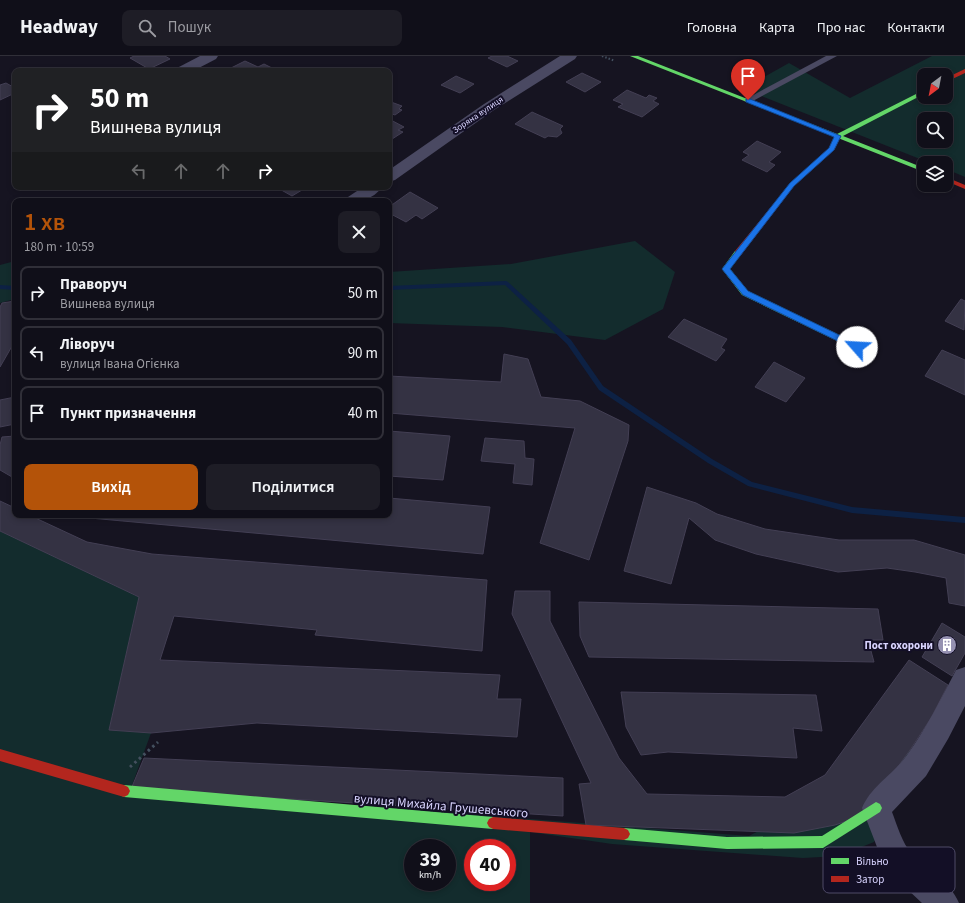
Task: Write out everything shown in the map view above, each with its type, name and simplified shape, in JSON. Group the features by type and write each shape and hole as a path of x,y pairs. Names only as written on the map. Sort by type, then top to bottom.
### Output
{"street":[{"path":"188,68 211,56"},
{"name":"Зоряна вулиця","path":"392,175 489,107 570,56"},
{"path":"633,56 917,167"},
{"path":"953,77 965,71"},
{"path":"857,347 746,293 726,269 792,185 832,149 838,136 917,96"},
{"path":"953,182 965,186"},
{"path":"358,198 370,190"},
{"path":"892,847 876,808 916,766 939,730 965,679"},
{"name":"вулиця Михайла Грушевського","path":"0,755 129,793 727,843 823,842 876,808"},
{"path":"933,893 944,903"}],"lane":[{"path":"748,100 802,70 833,56"}],"green space":[{"path":"932,56 965,56 965,177 953,172 953,156 917,156 917,158 744,89 789,63 850,98"},
{"path":"635,241 675,272 663,309 605,340 502,327 392,323 392,272 511,264"},
{"path":"12,262 12,300 0,303 0,265"},
{"path":"0,531 139,597 109,730 151,733 131,788 749,836 910,750 906,774 891,809 874,842 862,847 823,847 823,857 803,858 612,844 530,832 530,903 0,903"}],"building":[{"path":"134,56 165,56 170,59 151,68 147,68 130,58"},
{"path":"492,56 507,56 518,61 507,67 488,58"},
{"path":"245,61 258,67 264,64 272,68 231,68"},
{"path":"582,73 601,82 585,92 566,82"},
{"path":"456,76 474,84 460,93 441,85"},
{"path":"6,83 12,86 12,94 0,100 0,85"},
{"path":"627,90 646,98 649,95 657,98 653,101 659,104 642,117 618,107 623,104 613,100"},
{"path":"392,102 402,106 399,109 402,110 395,115 392,114"},
{"path":"532,112 563,126 560,129 562,133 557,137 548,136 545,138 515,124"},
{"path":"392,121 404,127 398,130 403,132 392,139"},
{"path":"757,141 781,152 769,162 775,165 767,172 742,160 749,155 743,152"},
{"path":"281,190 302,190 292,196"},
{"path":"410,192 438,208 422,219 416,215 406,222 392,215 392,205"},
{"path":"961,299 965,301 964,330 945,321"},
{"path":"12,301 12,346 0,367 0,307 2,303"},
{"path":"684,319 727,339 721,348 725,350 716,361 668,337"},
{"path":"942,350 965,360 965,395 925,376"},
{"path":"504,354 528,359 541,397 580,401 629,425 628,441 589,560 540,543 575,428 392,413 392,376 501,382"},
{"path":"774,362 805,378 786,402 755,387"},
{"path":"12,398 12,425 0,427 0,400"},
{"path":"392,431 450,436 443,480 392,476"},
{"path":"12,436 12,477 0,470 0,445 2,437"},
{"path":"485,438 524,441 525,458 534,459 532,485 513,483 515,464 481,461"},
{"path":"647,487 696,503 717,514 765,529 839,540 914,540 965,555 965,606 949,603 946,578 887,568 838,572 756,554 715,540 689,518 671,584 624,571"},
{"path":"392,498 490,507 483,554 90,518 392,518"},
{"path":"0,501 12,507 12,518 35,518 87,542 152,554 487,580 482,651 315,635 317,630 174,616 160,660 500,675 497,699 521,699 517,737 257,723 151,733 109,730 139,597 0,531"},
{"path":"515,591 550,591 550,621 619,758 647,794 785,797 825,775 909,660 948,685 931,718 910,750 862,816 835,825 794,833 586,825 579,784 591,783 512,614"},
{"path":"579,602 878,609 883,640 868,640 874,662 589,657 580,636"},
{"name":"Пост охорони","path":"942,623 965,637 965,653 952,676 922,657"},
{"path":"621,692 816,695 822,731 793,728 797,758 668,752 641,755 626,727"},
{"path":"144,758 563,778 563,816 131,789"}],"waterway":[{"path":"392,288 506,283 569,342 601,388 710,461 750,484 852,510 964,520"},
{"path":"0,287 12,288"}],"traffic: fast":[{"path":"633,56 917,167"},
{"path":"838,136 917,96"},
{"path":"738,253 726,269 745,293 857,347"},
{"path":"124,791 493,823"},
{"path":"624,834 727,843 823,842 876,808"}],"traffic: jam":[{"path":"953,77 965,71"},
{"path":"738,253 792,185 832,149 838,136"},
{"path":"953,182 965,187"},
{"path":"0,755 124,791"},
{"path":"493,823 624,834"}],"place":[{"name":"Пост охорони","path":"947,645"}],"route":[{"path":"748,100 838,136 832,149 792,185 726,269 746,293 857,347"}]}
